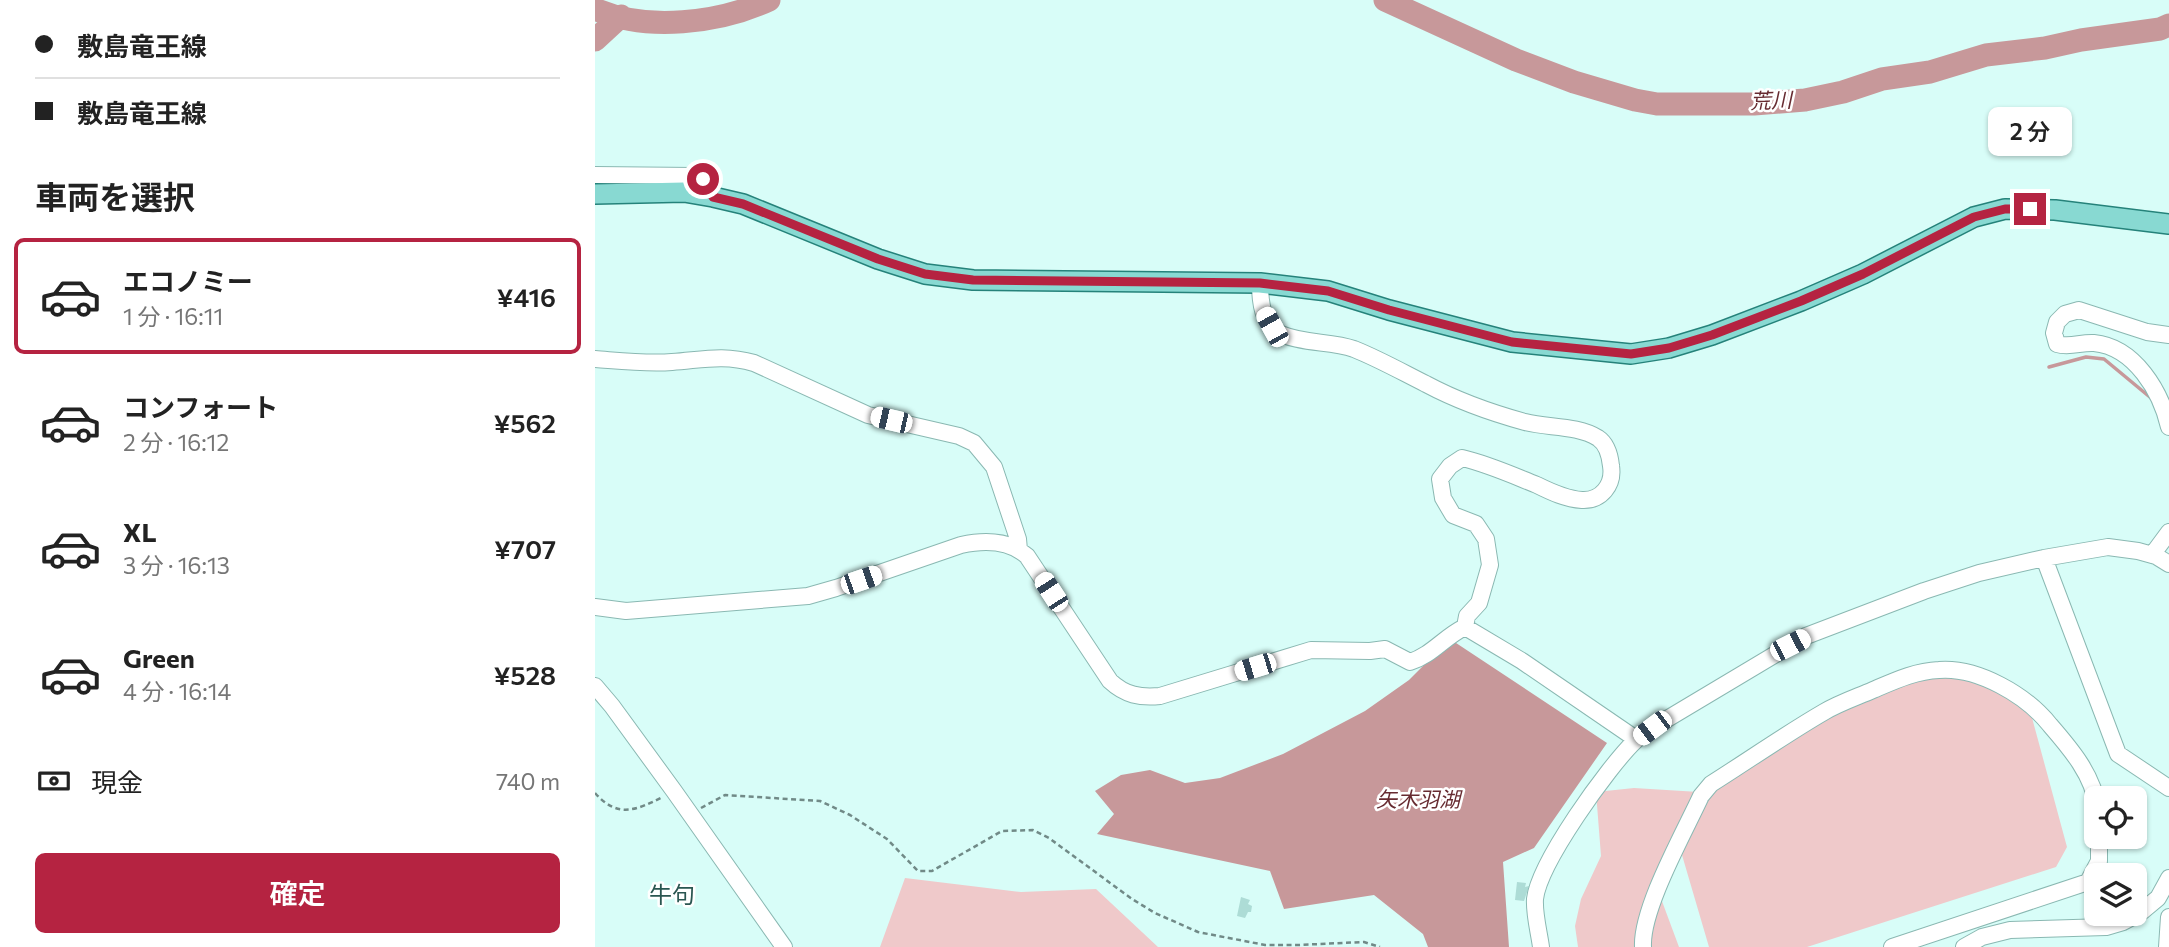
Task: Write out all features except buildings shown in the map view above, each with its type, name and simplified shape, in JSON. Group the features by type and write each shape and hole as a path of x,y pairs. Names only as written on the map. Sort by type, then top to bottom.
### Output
{"main road":[{"path":"595,194 684,192 743,204 878,259 925,274 973,280 1260,283 1328,291 1512,342 1631,354 1669,348 1712,335 1801,301 1863,274 1974,217 2005,209 2055,210 2169,225"}],"street":[{"path":"595,175 694,176 703,179 713,197"},
{"path":"1260,283 1260,300 1264,314 1272,327 1282,334 1352,348 1472,404 1526,422 1581,432 1599,439 1608,450 1612,469 1611,483 1602,495 1585,500 1568,498 1479,462 1462,458 1450,466 1440,479 1443,498 1453,515 1476,524 1486,539 1490,565 1479,603 1467,616 1465,627"},
{"path":"2169,335 2147,332 2079,310 2065,314 2057,322 2054,333 2057,344 2066,347 2093,343 2110,346 2133,362 2151,382 2164,408 2169,427"},
{"path":"595,359 650,362 712,357 741,359 868,415 959,436 974,443 994,467 1020,550 1038,572 1110,681 1120,690 1138,697 1160,696 1311,650 1385,649 1410,662 1425,657 1452,633 1465,627"},
{"path":"2152,555 2169,533"},
{"path":"595,607 626,611 808,596 979,541 1020,550"},
{"path":"1541,947 1535,899 1540,882 1562,839 1597,788 1636,739 1652,728 1806,636 1960,579 2044,558 2108,547 2122,547 2152,555 2169,564"},
{"path":"2044,558 2118,754 2169,788"},
{"path":"1465,627 1522,661 1636,739"},
{"path":"1643,947 1642,937 1651,904 1701,796 1711,783 1826,710 1910,675 1942,669 1991,680 2043,716 2074,754 2091,786"},
{"path":"595,686 674,791 784,947"},
{"path":"1892,947 2088,882 2099,861 2099,849"},
{"path":"1964,947 1982,937 2010,930 2106,927 2123,922 2140,913 2158,898 2169,878"},
{"path":"2039,899 2047,929"},
{"path":"2167,947 2169,918"}],"path":[{"path":"595,793 605,804 617,809 631,810 674,791"},
{"path":"690,814 725,795 820,802 851,815 887,839 911,866 932,872 1002,831 1033,830 1049,838 1132,899 1155,913 1198,932 1265,945 1364,942 1380,947"}],"shaded area":[{"path":"1921,676 1968,679 1989,687 2031,714 2067,847 2056,867 1807,947 1709,947 1682,855 1711,791 1829,715"},
{"path":"1634,788 1699,792 1653,877 1679,947 1578,947 1575,926 1581,899 1601,856 1596,792"},
{"path":"905,878 1021,892 1096,889 1158,947 880,947"}],"water":[{"name":"矢木羽湖","path":"1450,639 1607,743 1534,848 1503,862 1509,947 1428,947 1423,934 1374,895 1284,909 1270,871 1097,834 1114,814 1095,791 1121,775 1150,770 1185,783 1220,778 1283,754 1365,711 1409,680"}],"waterway":[{"name":"荒川","path":"595,9 637,21 683,22 728,14 769,0"},
{"name":"荒川","path":"1385,0 1516,60 1574,82 1657,104 1754,104 1805,100 1843,92 1882,79 1930,72 1986,55 2045,48 2160,29 2169,25"},
{"path":"595,40 621,16"},
{"path":"2049,367 2086,357 2104,359 2151,398"}],"district":[{"name":"牛句","path":"672,895"}],"route":[{"path":"703,179 713,197 743,204 878,259 925,274 973,280 1260,283 1328,291 1512,342 1631,354 1669,348 1712,335 1801,301 1863,274 1974,217 2005,209 2030,209"}]}
